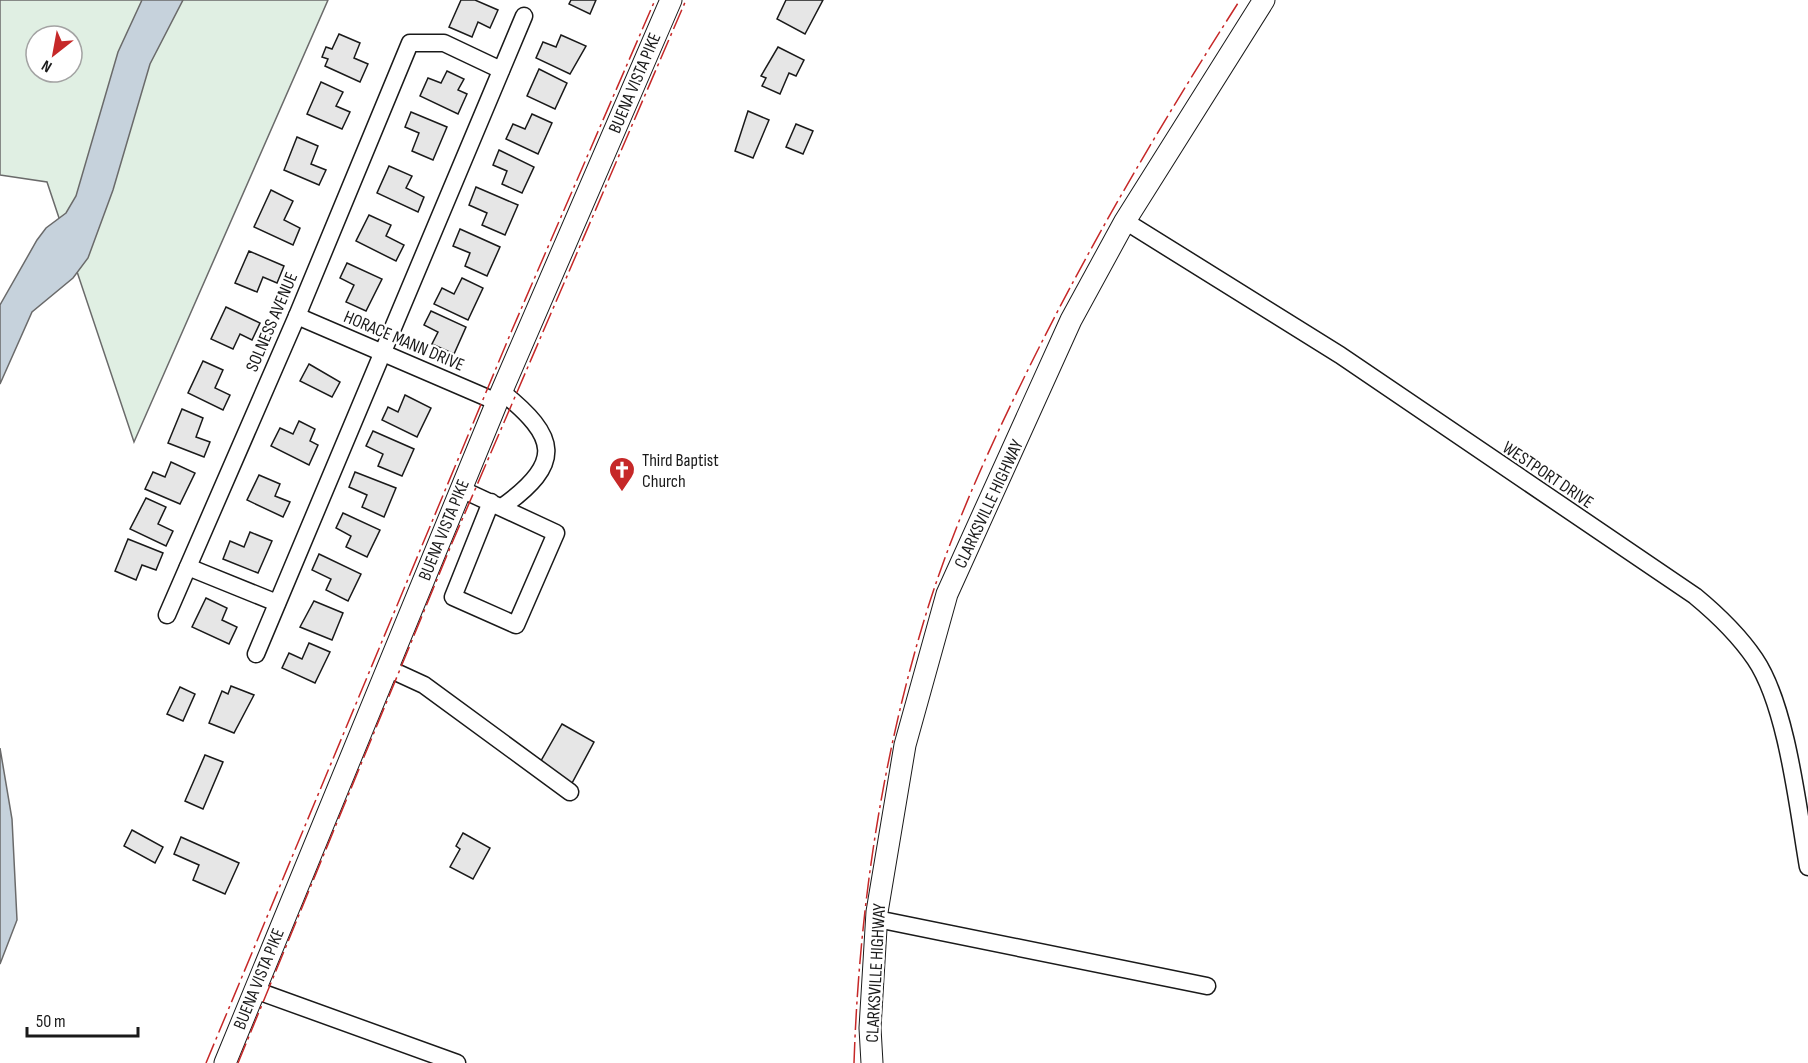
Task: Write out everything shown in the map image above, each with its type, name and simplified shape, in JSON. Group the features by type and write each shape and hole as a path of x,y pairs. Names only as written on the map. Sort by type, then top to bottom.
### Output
{"main road":[{"name":"BUENA VISTA PIKE","path":"225,1063 499,397 671,0"},
{"name":"CLARKSVILLE HIGHWAY","path":"872,1063 870,1028 877,919 905,745 947,594 1071,320 1125,221 1264,0"}],"street":[{"path":"256,654 524,16"},
{"name":"SOLNESS AVENUE","path":"166,615 297,316 410,43 444,43 501,70"},
{"name":"WESTPORT DRIVE","path":"1125,221 1340,355 1695,596 1729,624 1756,660 1774,698 1797,801 1808,867"},
{"name":"HORACE MANN DRIVE","path":"297,316 381,352 499,397 538,426 545,441 547,453 540,474 520,494 496,505"},
{"path":"461,489 496,505 556,533 516,625 453,597 496,505"},
{"path":"188,567 277,603"},
{"path":"387,668 424,686 570,792"},
{"path":"877,919 1207,986"},
{"path":"255,990 457,1063"}],"green space":[{"path":"0,0 328,0 134,442 47,182 0,175"}],"shaded area":[{"path":"142,0 183,0 150,64 113,190 88,258 73,278 32,312 0,384 0,305 37,240 46,228 66,213 76,196 118,52"},
{"path":"0,748 12,819 17,920 0,964"}],"building":[{"path":"461,0 475,0 498,10 490,28 478,22 472,37 449,27"},
{"path":"571,0 596,0 590,14 569,4"},
{"path":"786,0 823,0 805,34 777,19"},
{"path":"339,34 360,43 354,58 368,64 360,82 325,66 328,59 322,57 326,47 332,49"},
{"path":"561,35 586,46 570,74 536,58 543,42 556,47"},
{"path":"778,47 804,60 796,76 789,73 780,94 762,86 766,78 761,76"},
{"path":"539,69 567,83 555,109 527,96"},
{"path":"447,71 464,79 458,90 467,94 458,114 420,96 428,78 441,83"},
{"path":"321,82 343,92 336,106 350,112 342,129 307,114"},
{"path":"748,111 769,120 753,158 735,151"},
{"path":"411,112 447,127 433,160 412,151 419,133 405,127"},
{"path":"532,114 552,123 538,154 506,139 513,124 525,129"},
{"path":"796,124 813,131 803,154 786,147"},
{"path":"297,137 318,146 311,164 326,170 319,185 284,170"},
{"path":"499,150 534,167 522,193 502,184 507,171 493,165"},
{"path":"389,166 412,176 406,188 424,197 418,212 377,193"},
{"path":"476,187 518,205 505,235 482,225 487,213 469,205"},
{"path":"271,190 293,201 284,220 300,228 293,245 254,227"},
{"path":"369,215 391,225 386,236 404,245 396,261 356,241"},
{"path":"460,229 500,247 487,276 465,266 470,253 453,246"},
{"path":"249,251 284,266 277,283 263,277 257,292 235,283"},
{"path":"347,263 382,279 366,311 346,302 354,285 340,278"},
{"path":"462,278 483,288 468,320 434,304 442,288 454,294"},
{"path":"226,307 260,323 252,340 240,334 233,349 211,339"},
{"path":"431,311 466,327 454,354 432,344 438,332 424,325"},
{"path":"203,361 223,370 215,388 230,395 223,410 188,393"},
{"path":"309,364 340,382 332,397 300,381"},
{"path":"405,395 431,408 417,437 382,420 388,407 398,412"},
{"path":"182,409 203,418 196,437 210,442 204,457 168,443"},
{"path":"299,421 315,429 310,441 318,445 309,465 271,446 280,428 293,434"},
{"path":"373,431 414,449 402,476 378,466 383,454 366,446"},
{"path":"171,462 195,473 180,504 145,489 153,472 165,477"},
{"path":"355,472 396,488 384,517 362,507 367,495 349,487"},
{"path":"259,475 280,484 275,496 290,502 283,517 247,500"},
{"path":"146,498 166,507 158,524 173,531 166,546 130,529"},
{"path":"343,513 380,530 367,557 346,547 351,536 336,528"},
{"path":"250,532 272,541 258,573 223,559 230,541 244,547"},
{"path":"128,539 163,553 156,570 142,565 136,580 115,571"},
{"path":"319,554 361,574 348,601 326,590 331,579 312,570"},
{"path":"206,598 227,608 222,620 237,627 229,644 192,627"},
{"path":"314,601 343,613 332,640 300,627"},
{"path":"309,643 330,652 315,683 282,668 289,653 302,659"},
{"path":"231,686 254,695 234,733 209,723 222,691 228,694"},
{"path":"180,687 195,694 183,721 167,714"},
{"path":"562,724 594,742 571,785 538,766"},
{"path":"205,755 223,762 203,809 185,801"},
{"path":"132,830 163,847 155,863 124,846"},
{"path":"463,833 490,848 473,879 450,867 460,849 456,846"},
{"path":"181,837 239,863 225,894 193,880 199,865 174,854"}],"power":[{"path":"206,1063 512,330 655,0"},
{"path":"238,1063 452,543 686,0"},
{"path":"854,1063 867,893 885,780 910,669 946,556 993,441 1045,336 1152,142 1240,0"}],"place":[{"name":"Third Baptist Church","path":"622,493"}]}
